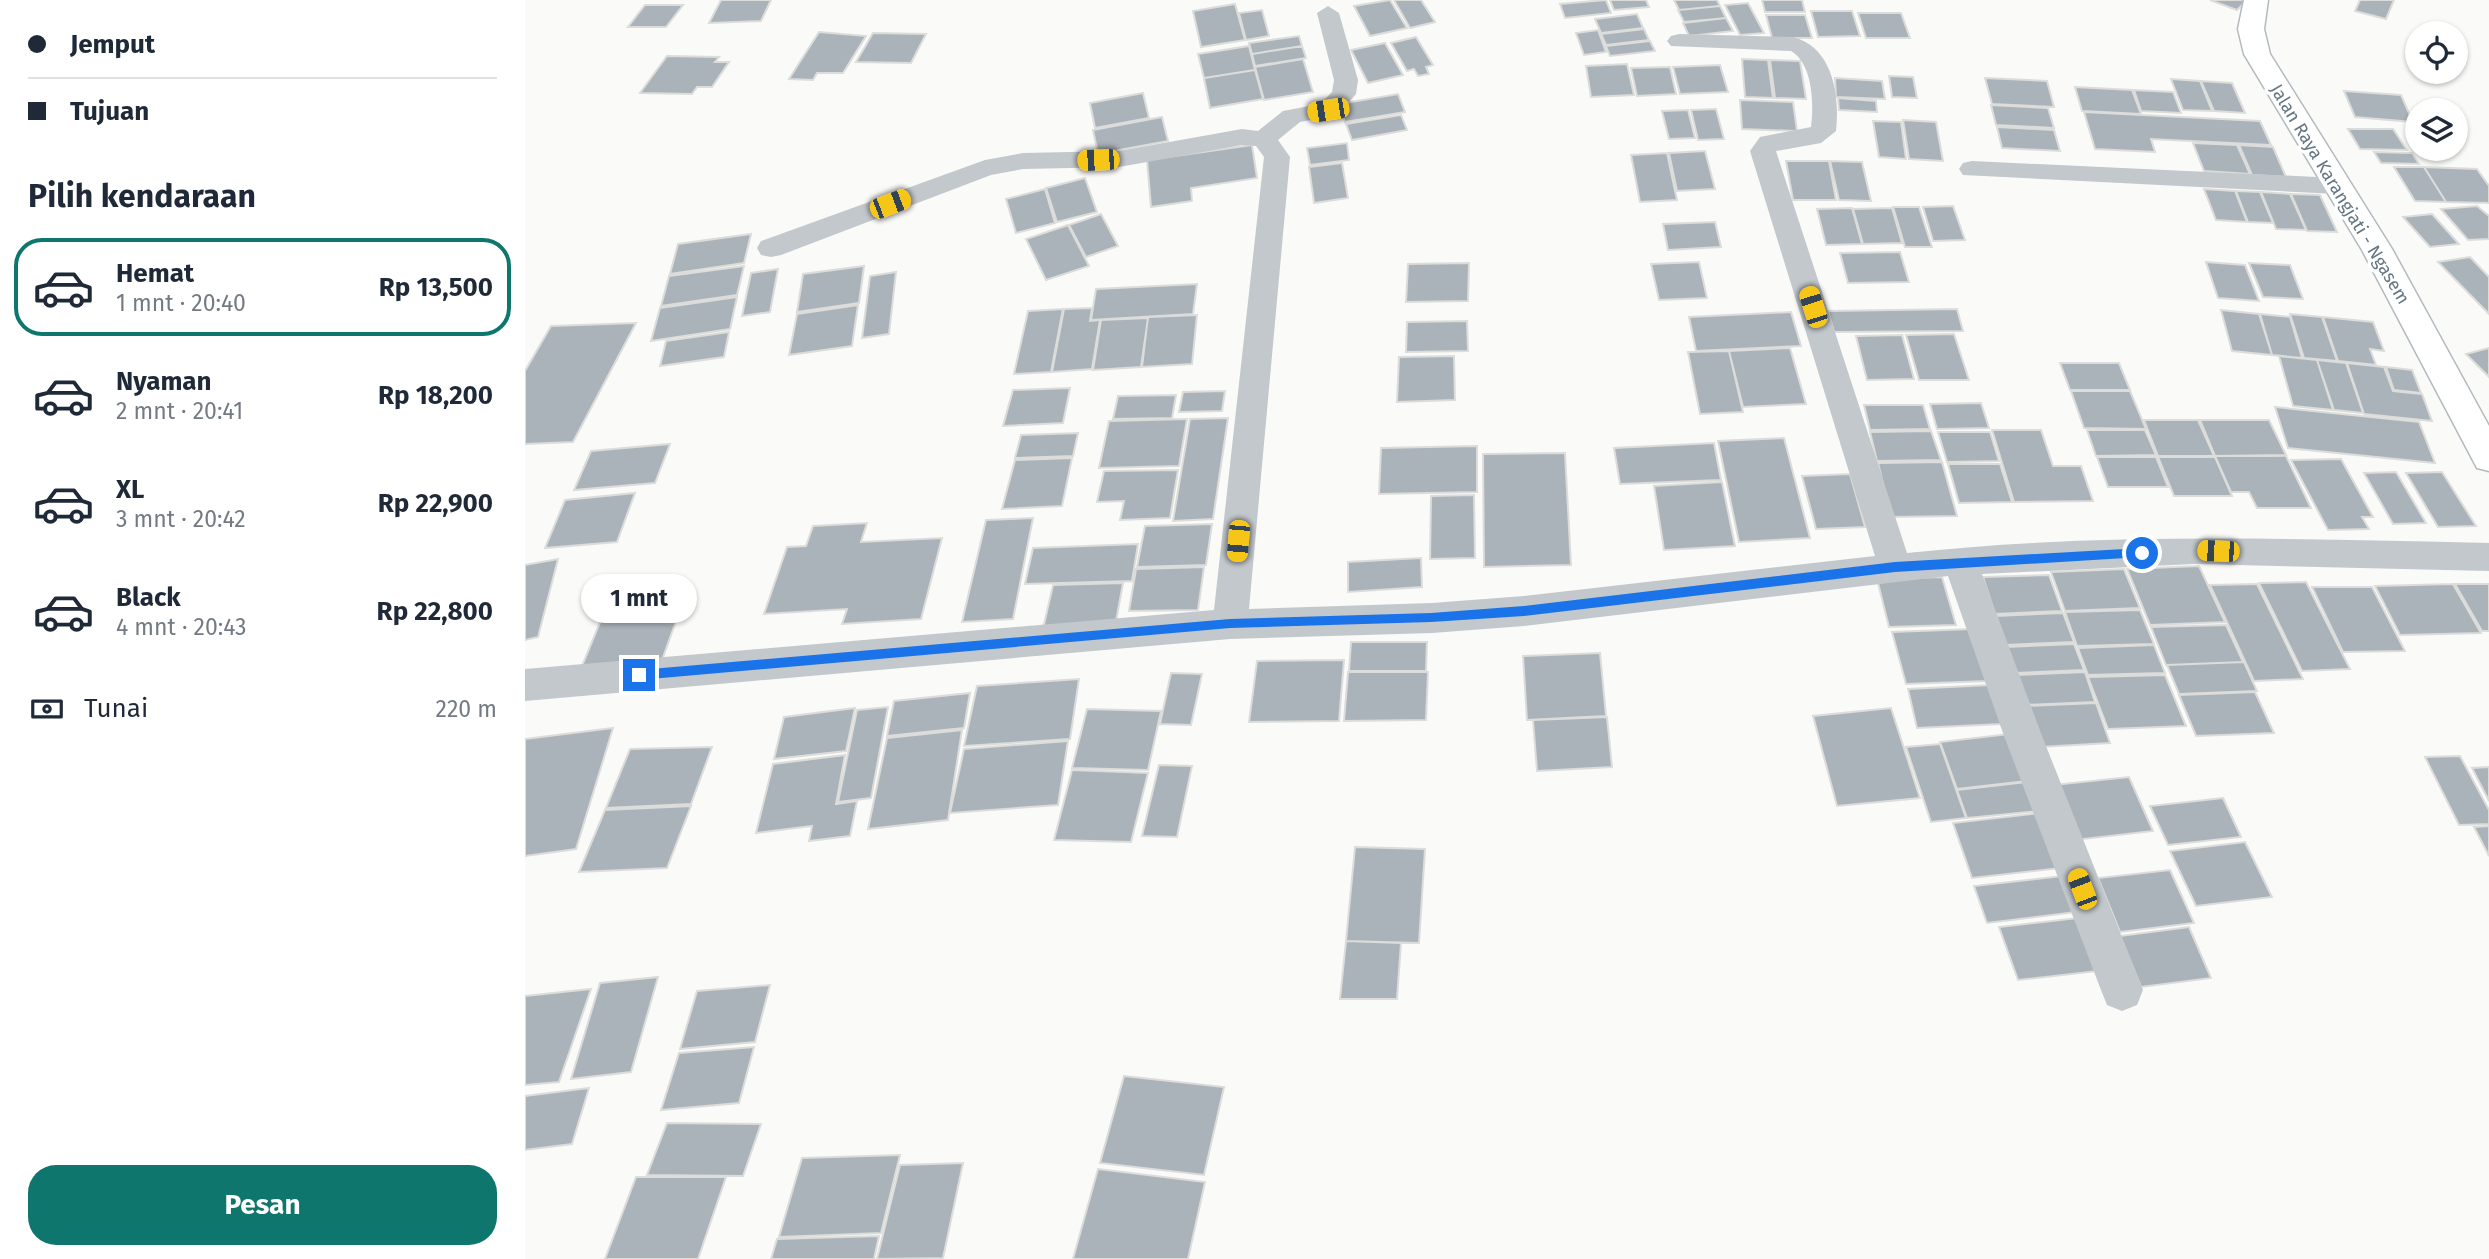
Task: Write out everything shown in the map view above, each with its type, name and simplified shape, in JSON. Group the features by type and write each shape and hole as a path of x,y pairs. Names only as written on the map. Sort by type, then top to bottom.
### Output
{"main road":[{"name":"Jalan Raya Karangjati - Ngasem","path":"2256,0 2251,29 2257,54 2377,249 2489,458"}],"street":[{"path":"771,248 985,168 1023,161 1119,159 1242,137 1264,139 1292,116 1328,110 1344,94 1346,79 1328,12"},
{"path":"1679,41 1782,43 1797,45 1811,57 1825,102 1823,131 1812,137 1769,143 1763,151 1895,567"},
{"path":"1230,624 1277,157 1264,139"},
{"path":"1972,169 2337,187"},
{"path":"527,691 1230,624 1431,618 1524,611 1960,561 2195,550 2489,557"},
{"path":"1960,561 2023,736 2122,990"}],"building":[{"path":"721,0 771,0 761,21 709,23"},
{"path":"1390,0 1407,28 1370,36 1354,6"},
{"path":"1394,0 1421,0 1435,22 1410,28"},
{"path":"1606,0 1611,13 1565,18 1560,4"},
{"path":"1610,0 1646,0 1649,7 1614,10"},
{"path":"1674,0 1717,0 1720,6 1679,10"},
{"path":"1762,0 1802,0 1805,12 1765,12"},
{"path":"2210,0 2247,0 2237,10"},
{"path":"2360,0 2394,0 2386,19 2355,11"},
{"path":"1748,3 1764,33 1740,35 1725,5"},
{"path":"1235,4 1245,40 1201,47 1193,11"},
{"path":"645,5 683,5 666,27 628,27"},
{"path":"1720,6 1726,18 1684,22 1678,10"},
{"path":"1262,10 1269,36 1246,40 1239,13"},
{"path":"1811,11 1852,11 1860,36 1818,37"},
{"path":"1858,13 1901,13 1910,38 1866,38"},
{"path":"1637,14 1643,28 1601,33 1595,19"},
{"path":"1766,15 1805,15 1812,38 1772,38"},
{"path":"1726,18 1733,31 1689,36 1683,23"},
{"path":"1644,29 1649,40 1606,45 1601,34"},
{"path":"1598,30 1606,52 1584,55 1576,33"},
{"path":"819,32 866,36 843,73 817,73 813,80 789,79"},
{"path":"873,33 926,34 911,63 856,62"},
{"path":"1299,36 1302,46 1252,54 1249,43"},
{"path":"1416,37 1433,65 1426,67 1429,74 1418,76 1414,69 1407,71 1391,43"},
{"path":"1650,41 1655,51 1610,56 1606,46"},
{"path":"1385,43 1403,75 1368,83 1351,50"},
{"path":"1249,46 1255,70 1204,78 1198,54"},
{"path":"1302,46 1306,58 1255,66 1252,54"},
{"path":"667,56 719,57 715,62 729,62 712,87 697,87 692,94 640,93"},
{"path":"1303,59 1313,92 1264,100 1255,67"},
{"path":"1742,59 1768,60 1773,98 1745,97"},
{"path":"1770,60 1800,61 1806,99 1775,98"},
{"path":"1627,64 1634,95 1591,97 1586,66"},
{"path":"1720,65 1728,92 1680,94 1673,67"},
{"path":"1670,67 1676,94 1637,96 1631,68"},
{"path":"1255,70 1263,99 1210,108 1204,78"},
{"path":"1889,76 1913,77 1917,98 1892,97"},
{"path":"1835,78 1882,81 1885,99 1836,97"},
{"path":"1985,78 2047,81 2054,107 1992,104"},
{"path":"2171,79 2200,81 2212,111 2183,110"},
{"path":"2201,81 2232,83 2245,113 2214,111"},
{"path":"2075,87 2132,90 2141,114 2082,111"},
{"path":"2134,90 2173,92 2181,113 2141,111"},
{"path":"2344,91 2401,95 2405,104 2405,121 2355,117"},
{"path":"1143,93 1149,118 1095,128 1090,103"},
{"path":"1398,94 1405,112 1345,122 1339,104"},
{"path":"1838,98 1876,101 1877,112 1839,110"},
{"path":"1740,100 1793,102 1797,131 1742,129"},
{"path":"1991,105 2048,108 2054,128 1996,125"},
{"path":"1716,109 1724,139 1698,140 1691,110"},
{"path":"1688,110 1695,138 1669,139 1662,111"},
{"path":"2084,112 2260,121 2271,145 2151,139 2155,152 2095,149"},
{"path":"1401,115 1407,130 1352,140 1346,124"},
{"path":"1162,117 1168,141 1098,154 1093,130"},
{"path":"1903,120 1936,122 1943,161 1909,159"},
{"path":"1873,121 1901,122 1906,159 1879,157"},
{"path":"1997,127 2054,130 2060,151 2002,148"},
{"path":"2348,129 2393,129 2405,147 2405,150 2360,149"},
{"path":"1347,143 1349,160 1310,165 1307,148"},
{"path":"2193,143 2237,145 2250,174 2204,171"},
{"path":"1252,145 1257,178 1191,188 1192,201 1151,207 1147,160"},
{"path":"2239,145 2273,147 2286,177 2252,175"},
{"path":"1705,151 1715,189 1677,191 1669,153"},
{"path":"2374,152 2405,153 2405,161 2417,161 2419,164 2381,163"},
{"path":"1667,153 1677,200 1640,202 1631,155"},
{"path":"1786,161 1829,161 1836,200 1793,200"},
{"path":"1830,161 1862,162 1871,201 1839,200"},
{"path":"1342,163 1348,198 1314,203 1309,167"},
{"path":"2394,167 2424,167 2446,202 2415,201"},
{"path":"2424,167 2477,169 2489,186 2489,203 2446,202"},
{"path":"1085,178 1097,212 1057,222 1046,188"},
{"path":"1045,189 1055,223 1016,233 1006,199"},
{"path":"2204,189 2235,191 2247,222 2216,220"},
{"path":"2236,191 2260,192 2273,223 2248,222"},
{"path":"2261,192 2290,194 2306,230 2276,229"},
{"path":"2291,194 2320,195 2337,232 2307,231"},
{"path":"1953,206 1965,240 1933,241 1923,207"},
{"path":"2477,206 2489,216 2489,239 2468,240 2441,209"},
{"path":"1893,207 1919,207 1932,247 1905,247"},
{"path":"1852,208 1862,244 1826,245 1817,209"},
{"path":"1892,208 1902,243 1863,244 1853,209"},
{"path":"1101,214 1118,246 1086,257 1069,225"},
{"path":"2432,214 2459,244 2430,247 2403,217"},
{"path":"1715,222 1721,247 1668,250 1663,224"},
{"path":"1068,225 1089,266 1046,280 1026,239"},
{"path":"751,234 744,263 670,274 678,244"},
{"path":"1900,252 1909,282 1848,283 1840,253"},
{"path":"2470,257 2489,277 2489,314 2438,262"},
{"path":"1699,262 1707,298 1659,300 1651,264"},
{"path":"2206,262 2245,265 2259,301 2218,298"},
{"path":"1469,263 1468,301 1406,302 1408,264"},
{"path":"2249,263 2290,265 2303,299 2263,297"},
{"path":"744,266 737,295 661,306 669,276"},
{"path":"864,266 859,303 797,312 803,274"},
{"path":"778,269 770,312 742,316 751,273"},
{"path":"896,272 889,334 862,338 870,276"},
{"path":"1197,284 1193,314 1091,320 1096,289"},
{"path":"737,297 730,329 651,341 660,308"},
{"path":"858,305 852,346 789,355 797,314"},
{"path":"1092,308 1090,321 1100,320 1092,369 1052,372 1064,309"},
{"path":"1063,309 1051,372 1014,374 1028,311"},
{"path":"1957,309 1963,331 1834,332 1828,311"},
{"path":"2221,310 2259,314 2272,355 2232,351"},
{"path":"1791,312 1801,346 1696,351 1689,317"},
{"path":"2260,314 2290,317 2302,358 2272,355"},
{"path":"2290,314 2322,317 2337,361 2304,358"},
{"path":"1197,315 1192,364 1142,367 1148,317"},
{"path":"2323,317 2373,322 2384,351 2370,349 2376,365 2338,361"},
{"path":"1148,318 1141,367 1093,370 1101,320"},
{"path":"1467,321 1468,351 1406,352 1407,322"},
{"path":"636,323 573,442 525,444 525,371 551,326"},
{"path":"729,332 724,357 660,366 666,341"},
{"path":"1954,334 1969,380 1919,380 1906,335"},
{"path":"1902,335 1914,379 1867,380 1856,336"},
{"path":"1790,348 1806,404 1743,407 1729,351"},
{"path":"2489,348 2489,377 2466,354"},
{"path":"1729,351 1743,412 1700,414 1688,352"},
{"path":"1454,356 1455,400 1397,402 1399,357"},
{"path":"2279,356 2317,360 2333,410 2293,406"},
{"path":"2317,360 2346,363 2363,413 2334,410"},
{"path":"2060,363 2119,363 2130,390 2070,390"},
{"path":"2347,363 2384,367 2393,391 2422,394 2432,421 2364,414"},
{"path":"2386,367 2412,370 2421,393 2394,390"},
{"path":"1070,388 1063,423 1003,426 1013,390"},
{"path":"1225,391 1222,411 1179,412 1183,392"},
{"path":"2071,391 2130,391 2146,429 2084,428"},
{"path":"1176,395 1172,418 1113,419 1118,396"},
{"path":"1981,403 1989,428 1937,429 1930,404"},
{"path":"1864,405 1923,405 1930,429 1870,430"},
{"path":"2275,407 2419,422 2435,463 2288,448"},
{"path":"1228,418 1213,519 1173,521 1190,419"},
{"path":"1187,419 1179,466 1099,468 1109,421"},
{"path":"2144,420 2198,420 2214,456 2158,456"},
{"path":"2200,420 2269,420 2286,455 2215,456"},
{"path":"1992,430 2041,430 2053,466 2081,466 2093,501 2014,502"},
{"path":"2087,430 2145,430 2156,455 2096,456"},
{"path":"1931,431 1941,460 1877,461 1870,432"},
{"path":"1938,432 1990,432 1999,461 1947,462"},
{"path":"1078,433 1073,456 1015,458 1021,435"},
{"path":"1784,438 1810,538 1739,542 1718,441"},
{"path":"1714,443 1721,480 1620,484 1614,448"},
{"path":"670,444 655,483 574,490 591,451"},
{"path":"1477,446 1477,492 1379,494 1381,448"},
{"path":"1565,453 1571,565 1484,567 1483,454"},
{"path":"2215,456 2286,456 2311,508 2257,508 2249,492 2231,492"},
{"path":"2097,457 2156,457 2168,487 2108,487"},
{"path":"2158,457 2215,457 2232,496 2174,496"},
{"path":"1072,458 1062,506 1002,509 1015,460"},
{"path":"2341,459 2373,517 2362,517 2369,529 2328,530 2291,460"},
{"path":"1942,462 1957,516 1891,517 1878,463"},
{"path":"1948,464 2000,464 2012,502 1959,503"},
{"path":"1178,470 1170,518 1120,520 1124,501 1097,502 1104,471"},
{"path":"2396,472 2426,523 2393,524 2364,473"},
{"path":"2442,472 2476,526 2438,527 2406,473"},
{"path":"1850,474 1865,527 1816,529 1802,476"},
{"path":"1722,482 1735,546 1664,550 1654,486"},
{"path":"635,493 617,542 545,548 565,500"},
{"path":"1474,495 1475,558 1430,559 1431,496"},
{"path":"1033,518 1013,619 962,622 986,520"},
{"path":"867,523 861,542 942,538 921,619 842,624 847,609 764,614 787,547 806,546 813,526"},
{"path":"1212,524 1206,565 1137,567 1145,526"},
{"path":"1138,544 1132,581 1025,584 1033,548"},
{"path":"1421,558 1422,587 1348,592 1348,562"},
{"path":"558,559 538,637 525,640 525,565"},
{"path":"2199,566 2225,622 2150,625 2127,569"},
{"path":"1204,567 1198,610 1129,611 1136,569"},
{"path":"2124,569 2140,608 2065,611 2051,572"},
{"path":"2049,575 2062,611 1995,614 1983,577"},
{"path":"1942,577 1956,625 1889,627 1877,579"},
{"path":"2306,582 2350,669 2302,671 2259,583"},
{"path":"1123,583 1115,627 1043,629 1053,585"},
{"path":"2257,584 2303,679 2254,681 2210,585"},
{"path":"2453,584 2481,633 2400,635 2375,586"},
{"path":"2455,584 2489,584 2489,631 2482,631"},
{"path":"2312,587 2372,587 2405,651 2343,652"},
{"path":"680,610 662,660 582,666 603,615"},
{"path":"2140,610 2154,644 2077,646 2065,612"},
{"path":"2063,613 2074,642 2005,645 1995,616"},
{"path":"2226,625 2243,662 2166,665 2151,627"},
{"path":"1972,629 1988,681 1906,684 1892,632"},
{"path":"1351,642 1427,642 1426,671 1349,671"},
{"path":"2074,644 2084,670 2014,673 2005,647"},
{"path":"2154,645 2165,673 2088,675 2078,648"},
{"path":"1600,653 1606,716 1527,720 1523,656"},
{"path":"1344,660 1339,721 1249,722 1257,661"},
{"path":"2244,662 2257,691 2179,694 2167,665"},
{"path":"1348,672 1428,672 1426,720 1344,721"},
{"path":"2085,672 2095,702 2024,705 2015,675"},
{"path":"1171,673 1202,674 1191,725 1160,724"},
{"path":"2165,675 2186,726 2108,729 2088,677"},
{"path":"1079,679 1070,739 964,746 977,686"},
{"path":"1990,685 2002,724 1917,728 1908,689"},
{"path":"2255,692 2274,733 2196,736 2179,695"},
{"path":"970,693 964,728 887,736 894,701"},
{"path":"2096,703 2110,743 2039,747 2025,706"},
{"path":"888,707 871,798 838,802 857,710"},
{"path":"855,708 846,751 774,759 784,717"},
{"path":"1891,708 1920,798 1837,806 1813,716"},
{"path":"1087,709 1161,711 1148,770 1072,768"},
{"path":"1607,717 1612,767 1537,771 1533,720"},
{"path":"613,728 576,849 525,856 525,739"},
{"path":"962,730 948,820 868,829 887,738"},
{"path":"2009,734 2027,781 1957,789 1940,742"},
{"path":"1068,741 1058,805 950,813 964,749"},
{"path":"1940,744 1966,818 1931,822 1906,747"},
{"path":"712,747 691,804 606,808 630,749"},
{"path":"845,755 836,804 857,801 850,836 809,841 812,826 756,833 773,764"},
{"path":"2460,756 2489,810 2489,824 2459,825 2425,757"},
{"path":"1159,765 1192,766 1177,837 1142,836"},
{"path":"2489,767 2489,801 2472,768"},
{"path":"1072,770 1148,773 1131,842 1054,840"},
{"path":"2129,777 2153,831 2075,840 2053,785"},
{"path":"2027,782 2039,811 1967,818 1957,790"},
{"path":"2223,798 2241,837 2168,845 2150,806"},
{"path":"691,806 667,868 579,872 605,810"},
{"path":"2040,813 2061,868 1972,878 1953,823"},
{"path":"2489,826 2489,856 2474,827"},
{"path":"2245,842 2272,897 2196,906 2170,851"},
{"path":"1355,847 1425,849 1419,943 1346,941"},
{"path":"2170,870 2194,923 2120,932 2098,878"},
{"path":"2062,876 2076,912 1987,923 1974,886"},
{"path":"2078,918 2098,971 2018,980 1999,927"},
{"path":"2189,927 2211,978 2141,987 2120,936"},
{"path":"1346,941 1401,943 1397,999 1340,999"},
{"path":"658,977 631,1072 571,1079 600,983"},
{"path":"770,985 755,1042 680,1049 697,991"},
{"path":"591,989 559,1082 525,1085 525,996"},
{"path":"754,1047 739,1103 661,1110 679,1053"},
{"path":"1124,1076 1224,1087 1204,1175 1100,1163"},
{"path":"589,1088 572,1144 525,1150 525,1096"},
{"path":"667,1123 761,1124 743,1176 647,1175"},
{"path":"900,1155 881,1233 779,1237 802,1158"},
{"path":"963,1163 943,1258 877,1259 900,1165"},
{"path":"1098,1169 1205,1182 1188,1259 1073,1259"},
{"path":"636,1177 726,1177 698,1259 605,1259"},
{"path":"879,1236 874,1259 771,1259 777,1239"}],"route":[{"path":"639,675 1230,624 1321,619 1431,618 1524,611 1895,567 1960,561 2142,553"}]}
